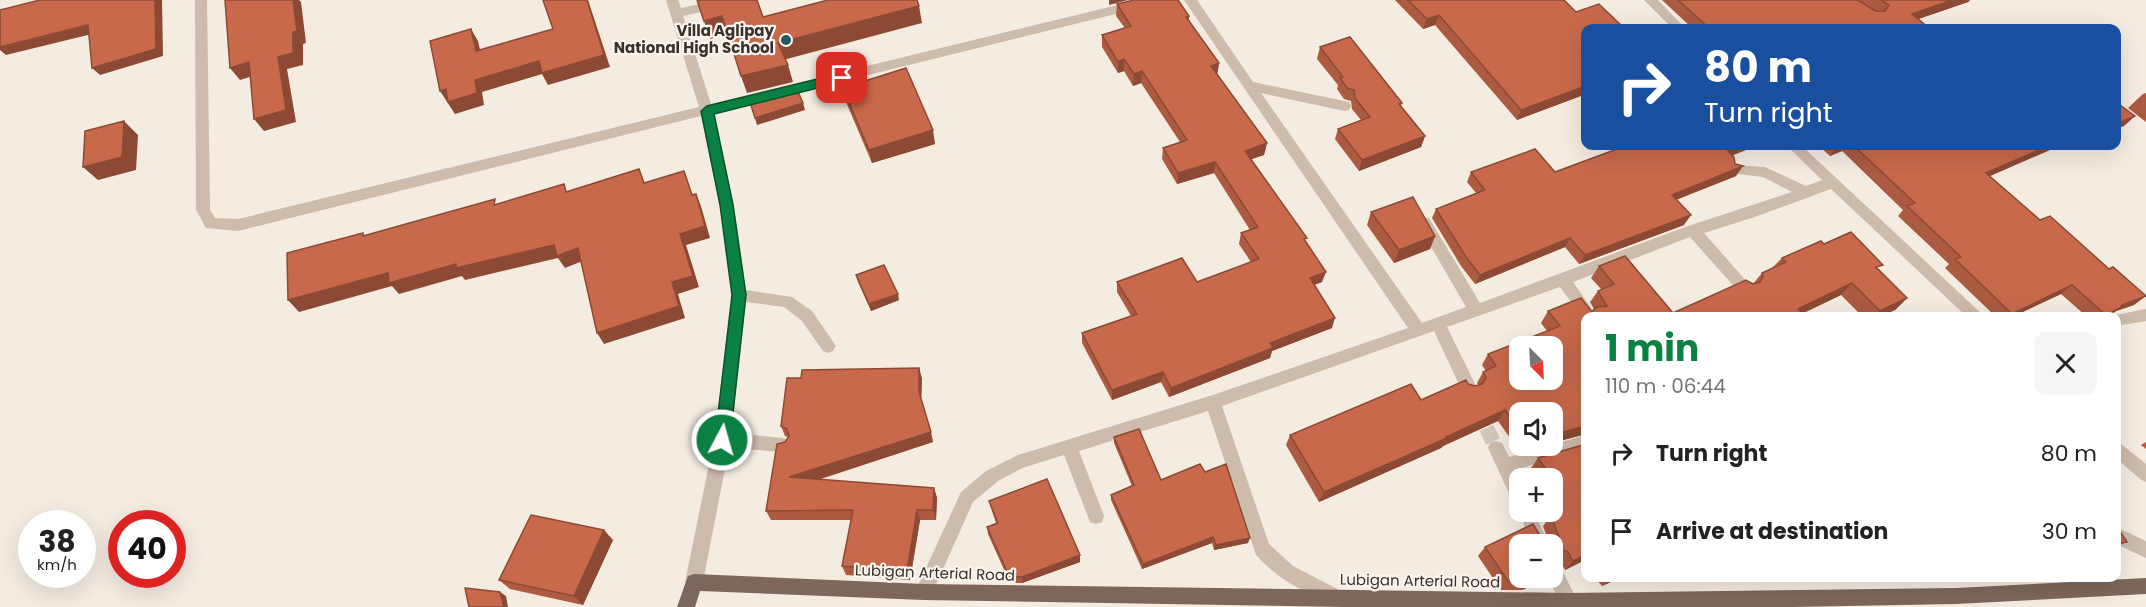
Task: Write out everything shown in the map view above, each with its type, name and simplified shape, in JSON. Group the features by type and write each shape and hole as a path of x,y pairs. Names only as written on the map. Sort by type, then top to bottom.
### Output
{"main road":[{"name":"Lubigan Arterial Road","path":"694,582 924,592 1569,602 1960,602 2146,586"},
{"path":"686,607 694,582"}],"street":[{"path":"201,0 203,210 212,224 238,225 1156,0"},
{"path":"694,582 722,440 739,295 727,205 707,111 674,7 739,0"},
{"path":"1190,0 1418,330"},
{"path":"1650,0 1674,24"},
{"path":"1251,86 1344,105"},
{"path":"1798,150 1972,312"},
{"path":"1735,169 1765,172 1804,192"},
{"path":"924,592 967,496 992,476 1018,462 1213,402 1563,280 1693,230 1747,214 1833,182"},
{"path":"1417,212 1440,246 1476,309"},
{"path":"1693,230 1744,288"},
{"path":"1563,280 1587,312"},
{"path":"739,295 787,301 807,316 828,346"},
{"path":"2121,319 2146,315"},
{"path":"1438,323 1469,388"},
{"path":"1213,402 1262,549 1270,559 1297,578 1337,598"},
{"path":"722,440 783,445"},
{"path":"1504,466 1581,443"},
{"path":"1069,447 1096,516"},
{"path":"1496,448 1509,476"},
{"path":"2121,452 2146,474"},
{"path":"2121,538 2146,550"},
{"path":"1562,588 1569,602"}],"building":[{"path":"40,0 155,0 156,49 92,68 88,25 0,47 0,10"},
{"path":"225,0 293,0 297,31 293,32 293,53 278,57 286,110 254,119 249,62 230,68"},
{"path":"543,0 587,0 604,55 542,73 539,61 475,80 477,93 448,102 446,89 440,91 430,41 471,29 476,51 553,29"},
{"path":"697,0 757,0 763,17 828,0 917,0 919,6 778,43 788,65 741,76 722,16 704,21"},
{"path":"1134,0 1178,0 1189,16 1186,17 1219,63 1211,66 1267,143 1245,151 1307,238 1304,239 1326,272 1310,278 1335,318 1270,343 1273,348 1171,388 1163,372 1112,390 1082,333 1137,314 1117,282 1182,258 1197,282 1259,259 1241,233 1258,227 1215,162 1178,173 1163,148 1187,140 1142,71 1134,74 1124,59 1118,62 1102,35 1131,26 1117,4"},
{"path":"1408,0 1564,0 1576,12 1599,4 1620,24 1581,24 1581,88 1521,110 1439,15 1427,19"},
{"path":"1678,0 1858,0 1875,11 1885,11 1889,5 1881,0 1952,0 1912,14 1924,24 1705,24"},
{"path":"1350,37 1425,136 1362,160 1338,129 1370,117 1355,98 1354,90 1347,88 1340,78 1343,77 1320,47"},
{"path":"906,68 933,130 869,150 843,88"},
{"path":"796,87 803,103 755,118 749,99"},
{"path":"2121,106 2135,116 2121,122"},
{"path":"124,121 122,157 83,167 85,131"},
{"path":"1535,149 1555,172 1614,150 1730,150 1728,151 1734,157 1735,164 1743,166 1672,195 1691,215 1585,255 1570,238 1480,275 1436,209 1485,190 1471,172"},
{"path":"1858,150 2039,150 1986,173 2040,220 2050,216 2109,269 2113,267 2146,296 2122,305 2112,312 2103,312 2072,285 2016,312 2010,312 1955,259 1961,257 1907,206 1915,203"},
{"path":"639,169 644,183 684,171 692,195 696,194 705,226 680,234 693,276 672,282 679,306 597,333 578,248 557,256 554,245 456,268 456,264 389,283 388,273 288,300 287,253 363,233 363,236 495,199 494,205 564,184 566,192"},
{"path":"1413,197 1435,236 1399,250 1371,212"},
{"path":"1851,232 1883,265 1876,267 1907,298 1880,311 1852,283 1798,309 1801,312 1675,312 1746,280 1753,284 1760,282 1763,277 1762,273 1786,262 1782,258 1821,241 1824,244"},
{"path":"1625,256 1672,312 1592,312 1596,307 1607,306 1598,291 1614,284 1599,266"},
{"path":"884,265 898,294 869,304 856,275"},
{"path":"1581,298 1592,312 1581,312 1581,427 1563,432 1563,402 1509,402 1509,416 1505,410 1324,492 1290,435 1411,384 1421,400 1466,380 1468,384 1475,386 1482,384 1486,378 1483,372 1496,366 1488,354 1509,346 1509,390 1563,390 1563,336 1534,336 1560,326 1548,311"},
{"path":"919,368 919,392 931,432 789,477 934,488 933,510 917,510 907,571 842,566 853,510 766,511 777,444 785,442 789,436 787,429 781,426 787,378 801,378 802,370"},
{"path":"1139,429 1161,480 1200,464 1205,472 1226,464 1250,538 1216,545 1213,537 1143,564 1111,495 1134,485 1114,437"},
{"path":"1581,445 1581,557 1573,561 1568,552 1563,550 1563,534 1558,534 1553,522 1563,522 1563,468 1545,468 1538,458 1563,456 1563,451"},
{"path":"1047,479 1080,555 1022,577 1009,576 987,527 998,523 989,501"},
{"path":"531,515 604,530 574,596 499,580"},
{"path":"1533,524 1539,534 1512,534"},
{"path":"2121,533 2127,542 2121,543"},
{"path":"1509,536 1509,581 1508,581 1485,547"},
{"path":"465,588 500,592 504,607 469,607"}],"tunnel":[{"path":"1477,407 1496,448"}],"place":[{"name":"Villa Aglipay National High School","path":"786,40"}],"route":[{"path":"722,440 739,295 727,205 707,111 842,78"}]}
